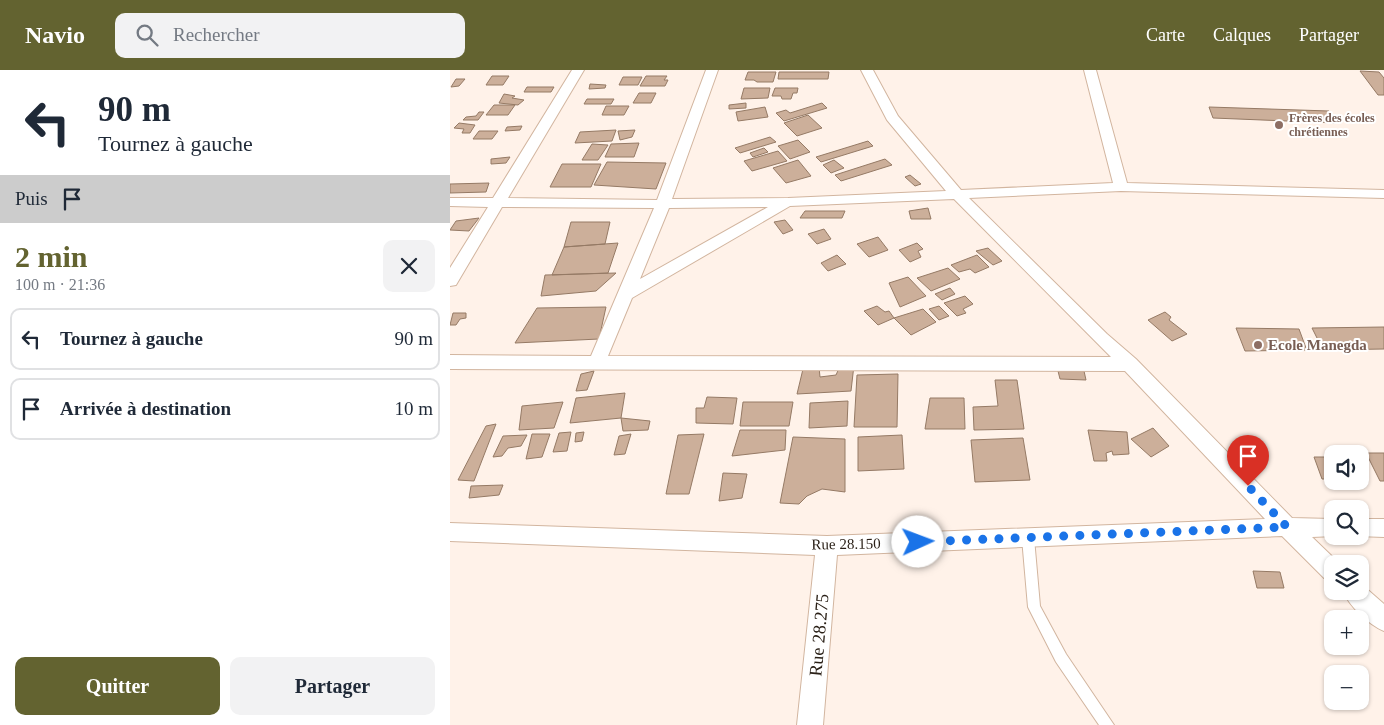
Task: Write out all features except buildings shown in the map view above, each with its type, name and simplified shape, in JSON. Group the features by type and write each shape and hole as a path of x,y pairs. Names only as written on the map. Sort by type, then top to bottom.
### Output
{"street":[{"path":"450,281 578,70"},
{"path":"597,362 663,204 712,70"},
{"path":"867,70 892,117 957,194 1101,338 1130,364 1324,563"},
{"path":"1090,70 1121,187"},
{"path":"450,202 663,204 788,202 1121,187 1384,194"},
{"path":"626,294 788,202"},
{"path":"450,362 1130,364"},
{"name":"Rue 28.150","path":"450,532 827,546 1287,527 1324,528"},
{"path":"1369,528 1384,528"},
{"name":"Rue 28.275","path":"810,725 827,546"},
{"path":"1363,600 1384,620"}],"lane":[{"path":"1028,538 1034,607 1061,658 1107,725"}],"place":[{"name":"Frères des écoles chrétiennes","path":"1279,125"},
{"name":"Ecole Manegda","path":"1258,345"}],"route":[{"path":"918,542 1287,527 1248,486"}]}
